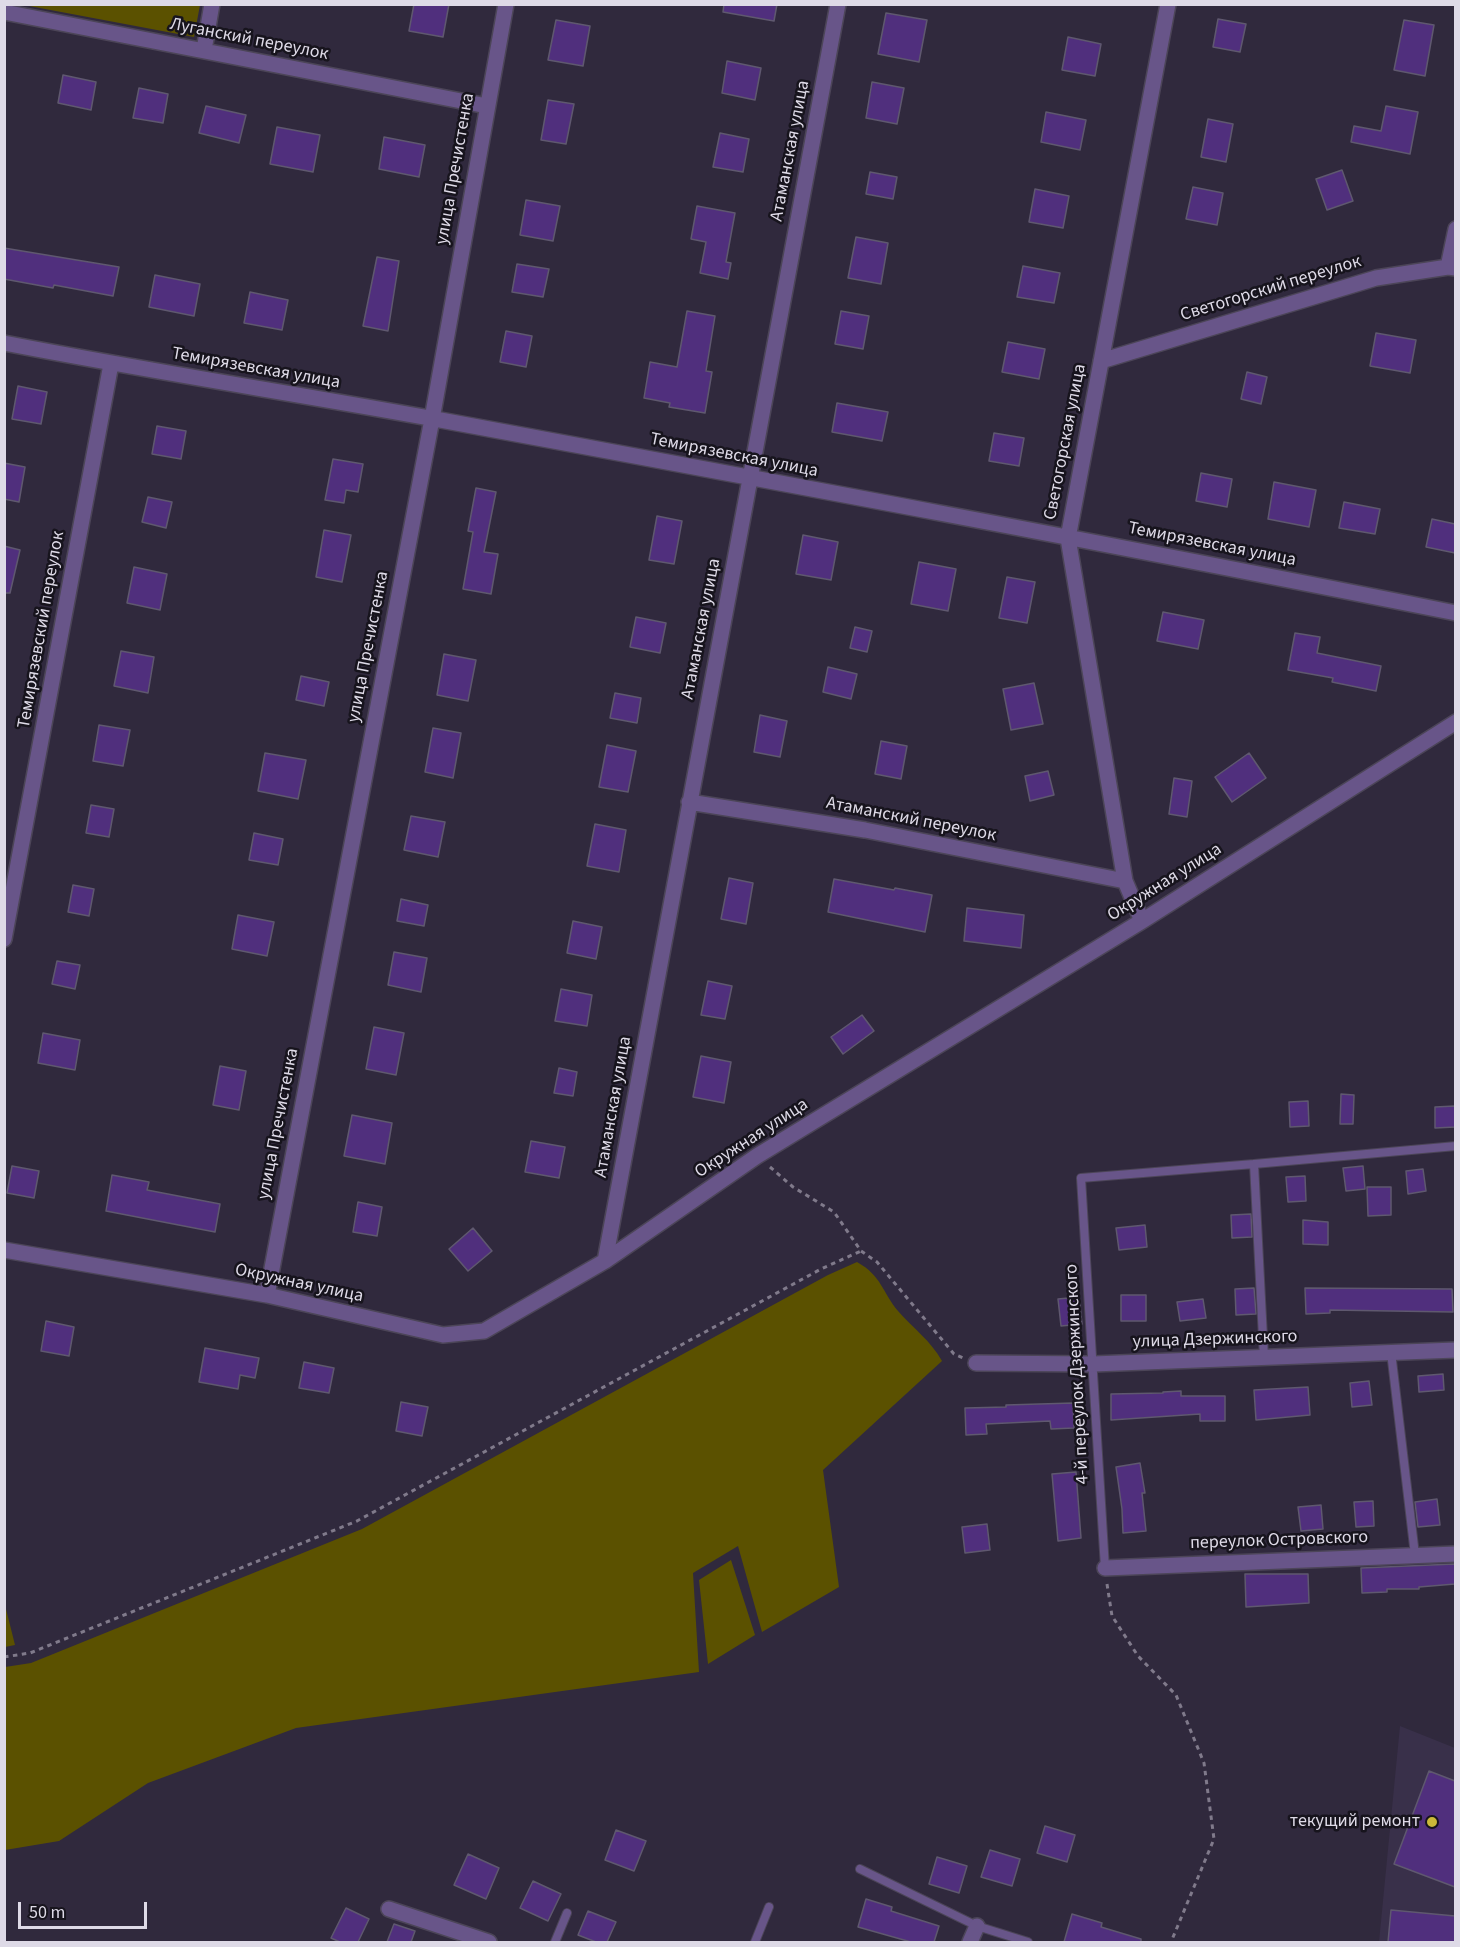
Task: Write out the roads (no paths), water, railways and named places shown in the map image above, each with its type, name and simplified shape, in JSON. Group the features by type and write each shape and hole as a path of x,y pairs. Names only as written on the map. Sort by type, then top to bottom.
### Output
{"street":[{"path":"204,51 212,4"},
{"name":"улица Пречистенка","path":"267,1295 432,419 506,4"},
{"name":"Атаманская улица","path":"605,1261 838,4"},
{"name":"Светогорская улица","path":"1142,921 1125,881 1068,538 1168,4"},
{"name":"Луганский переулок","path":"4,12 487,106"},
{"path":"1452,268 1455,229"},
{"name":"Светогорский переулок","path":"1101,361 1376,278 1452,268"},
{"name":"Темирязевская улица","path":"4,343 111,364 432,419 1455,613"},
{"name":"Темирязевский переулок","path":"4,939 111,364"},
{"name":"Окружная улица","path":"4,1250 267,1295 443,1335 484,1331 605,1261 757,1156 1142,921 1455,722"},
{"name":"Атаманский переулок","path":"689,802 864,830 1125,881"},
{"name":"улица Дзержинского","path":"976,1364 1092,1364 1455,1350"},
{"name":"переулок Островского","path":"1105,1568 1455,1554"},
{"path":"389,1909 489,1942"},
{"path":"970,1942 976,1926"}],"lane":[{"path":"1264,1357 1254,1164 1455,1146"},
{"name":"4-й переулок Дзержинского","path":"1105,1568 1081,1178 1254,1164"},
{"path":"1392,1352 1416,1555"},
{"path":"860,1869 976,1926 1028,1942"},
{"path":"755,1942 769,1907"},
{"path":"555,1942 567,1913"}],"place":[{"name":"текущий ремонт","path":"1432,1822"}]}
